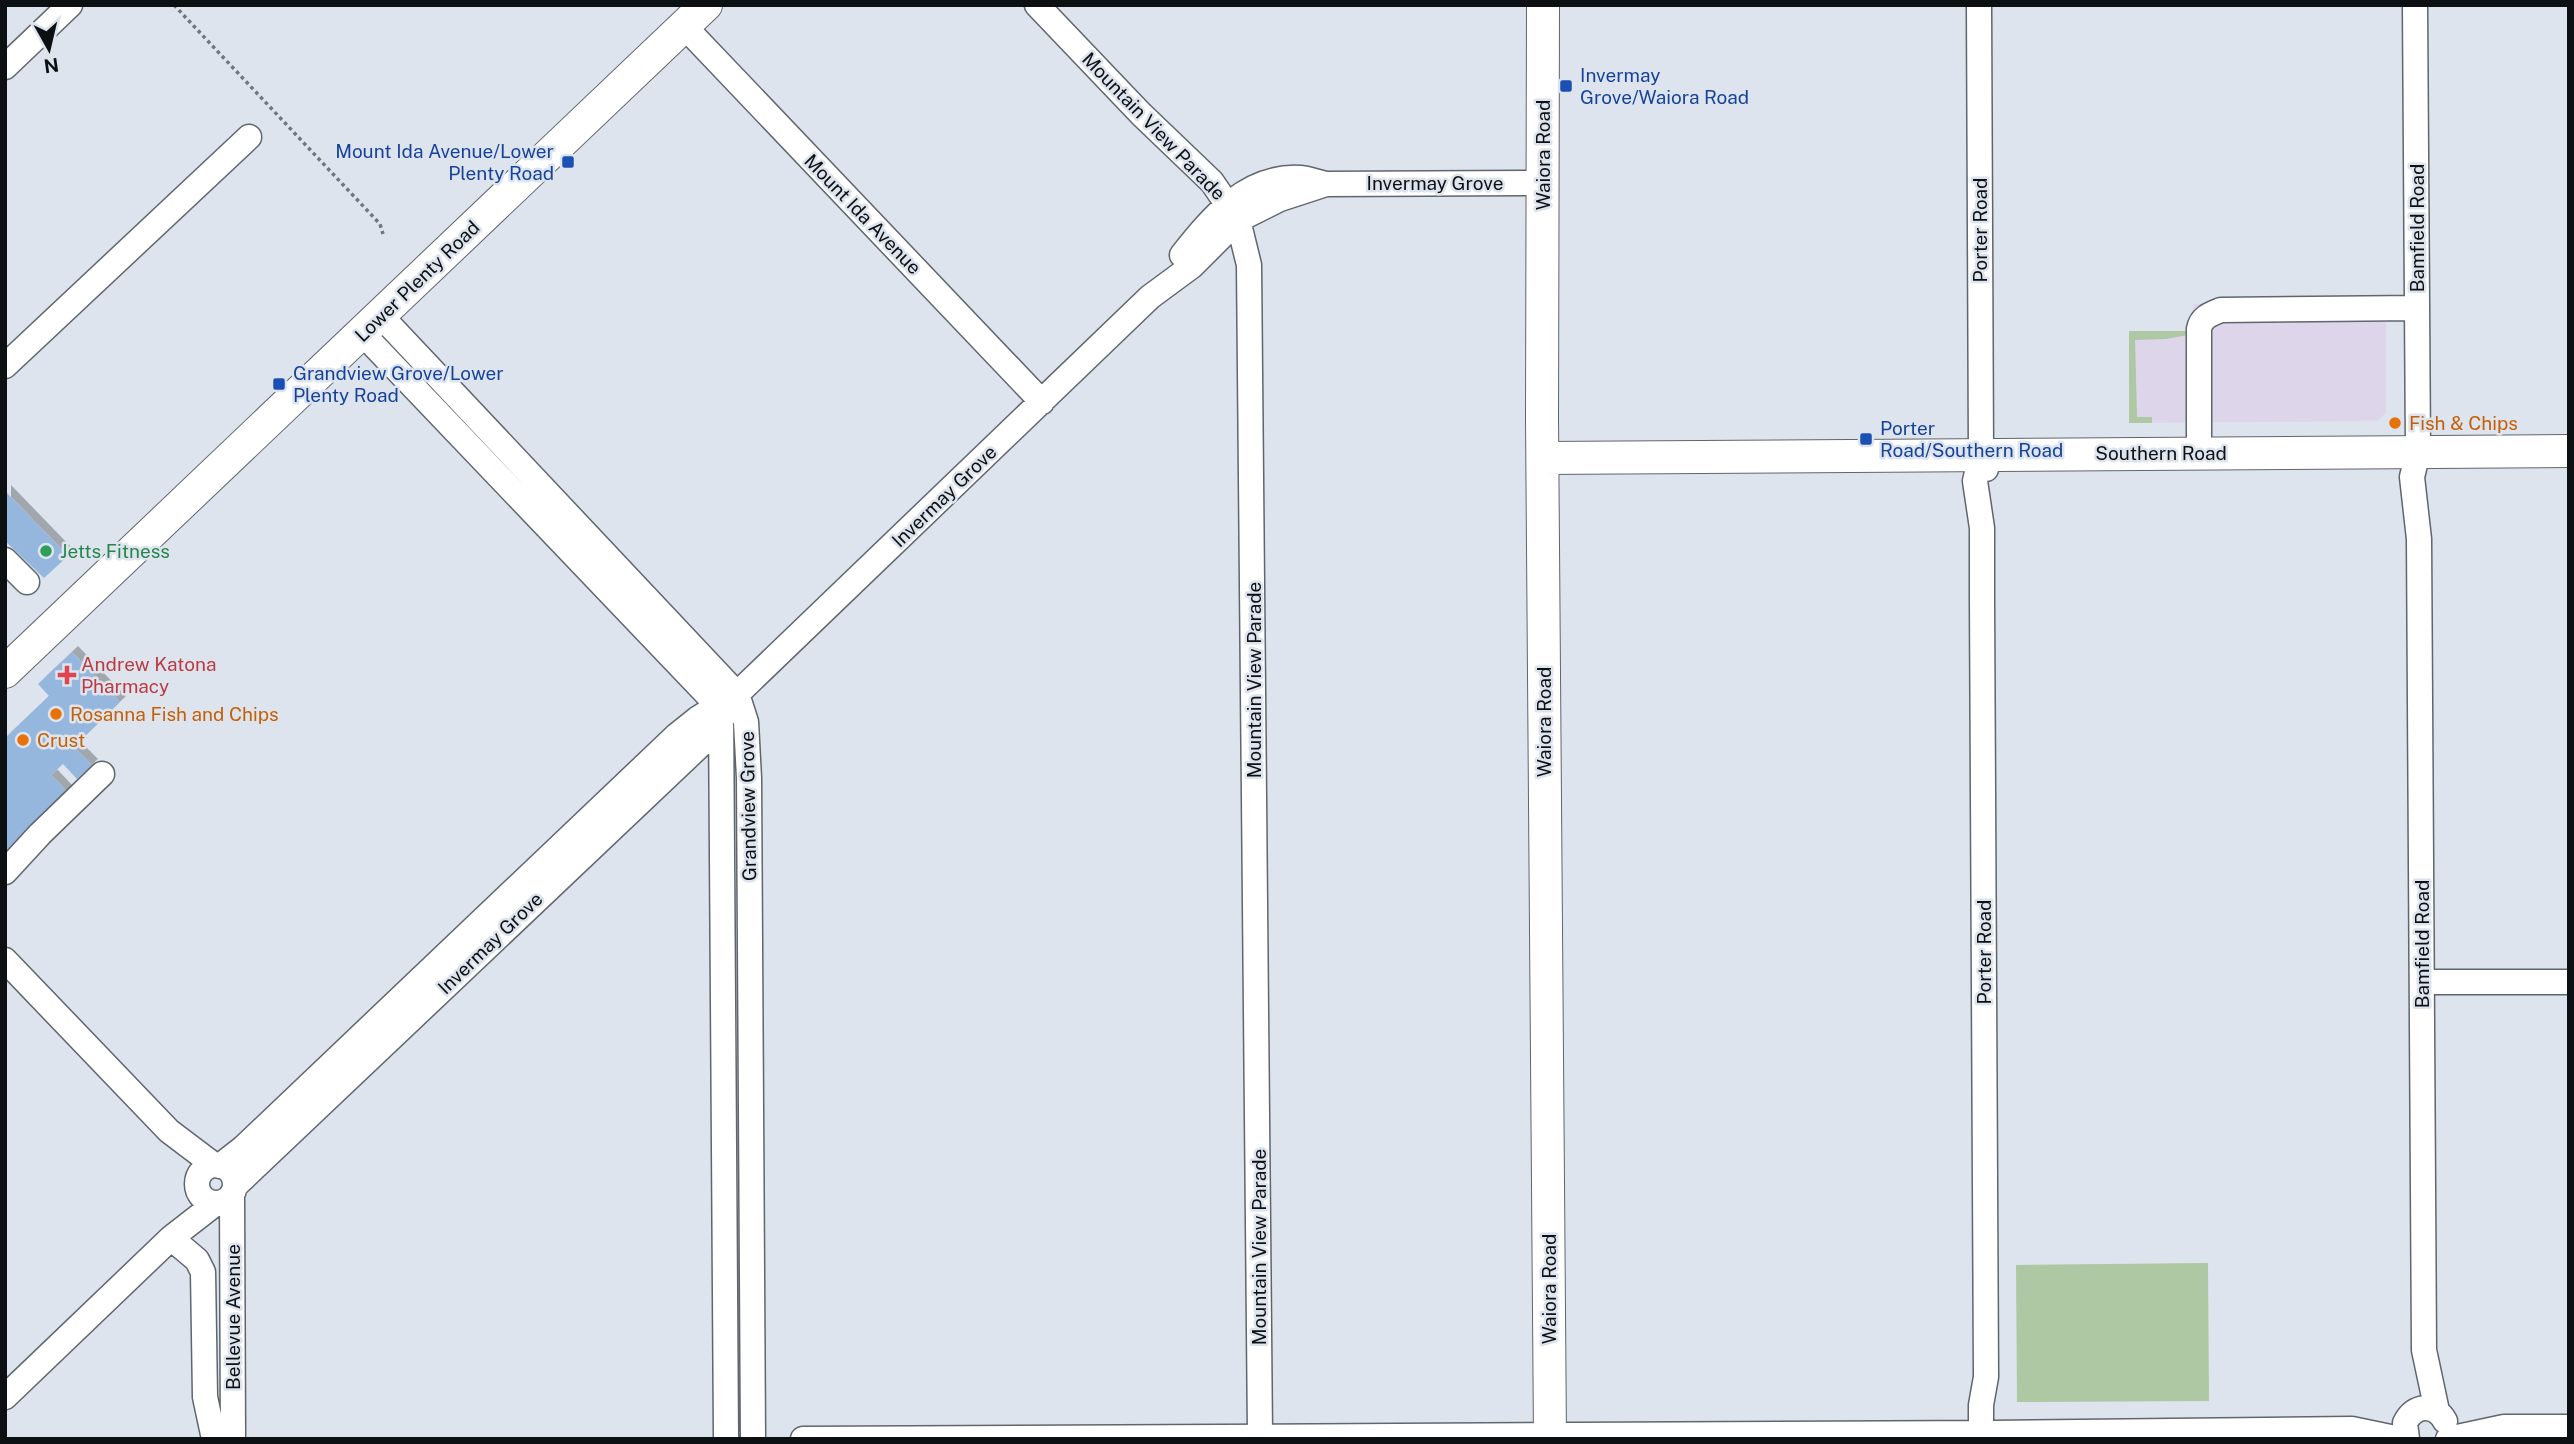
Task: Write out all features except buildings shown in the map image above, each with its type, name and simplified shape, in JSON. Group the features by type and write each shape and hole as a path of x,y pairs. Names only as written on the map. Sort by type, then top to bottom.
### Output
{"main road":[{"name":"Waiora Road","path":"1543,5 1543,458 1550,1437"},
{"name":"Lower Plenty Road","path":"5,672 695,16"},
{"name":"Southern Road","path":"1543,458 2569,451"}],"street":[{"path":"5,67 70,5"},
{"name":"Mountain View Parade","path":"1037,5 1141,114 1212,182 1233,212 1247,253 1250,285 1260,1436"},
{"name":"Porter Road","path":"1979,5 1981,455 1975,481 1982,527 1986,1377 1981,1405 1987,1436"},
{"name":"Bamfield Road","path":"2416,5 2418,452 2412,477 2419,539 2425,1426"},
{"name":"Mount Ida Avenue","path":"695,16 1042,402"},
{"path":"5,366 249,137"},
{"name":"Invermay Grove","path":"5,1397 171,1238 216,1184 713,733 725,707 1150,297 1192,266 1233,212 1238,195 1259,185 1300,178 1326,184 1543,183"},
{"path":"2199,453 2199,329 2205,317 2221,310 2417,308"},
{"name":"Grandview Grove","path":"372,325 725,707 746,722 749,778 753,1439"},
{"path":"5,560 27,582"},
{"name":"Grandview Grove","path":"725,707 726,1439"},
{"path":"5,872 102,774"},
{"name":"Bellevue Avenue","path":"5,960 169,1131 216,1184 233,1439"},
{"path":"2422,982 2569,982"},
{"name":"Bellevue Avenue","path":"171,1238 197,1260 203,1272 205,1397 214,1439"},
{"path":"803,1439 1987,1436 2425,1426 2569,1427"}],"path":[{"path":"174,5 380,224 383,234"}],"shaded area":[{"path":"2386,302 2386,412 2378,421 2129,423 2129,331 2193,331 2193,304"}],"green space":[{"path":"2129,331 2194,331 2193,334 2166,339 2135,340 2137,417 2152,417 2152,423 2129,423"},
{"path":"2208,1263 2209,1401 2017,1402 2016,1265"}],"place":[{"name":"Invermay Grove/Waiora Road","path":"1566,86"},
{"name":"Mount Ida Avenue/Lower Plenty Road","path":"568,162"},
{"name":"Grandview Grove/Lower Plenty Road","path":"279,384"},
{"name":"Fish & Chips","path":"2395,423"},
{"name":"Porter Road/Southern Road","path":"1866,439"},
{"name":"Jetts Fitness","path":"46,551"},
{"name":"Andrew Katona Pharmacy","path":"67,675"},
{"name":"Rosanna Fish and Chips","path":"56,714"},
{"name":"Crust","path":"23,740"}]}
